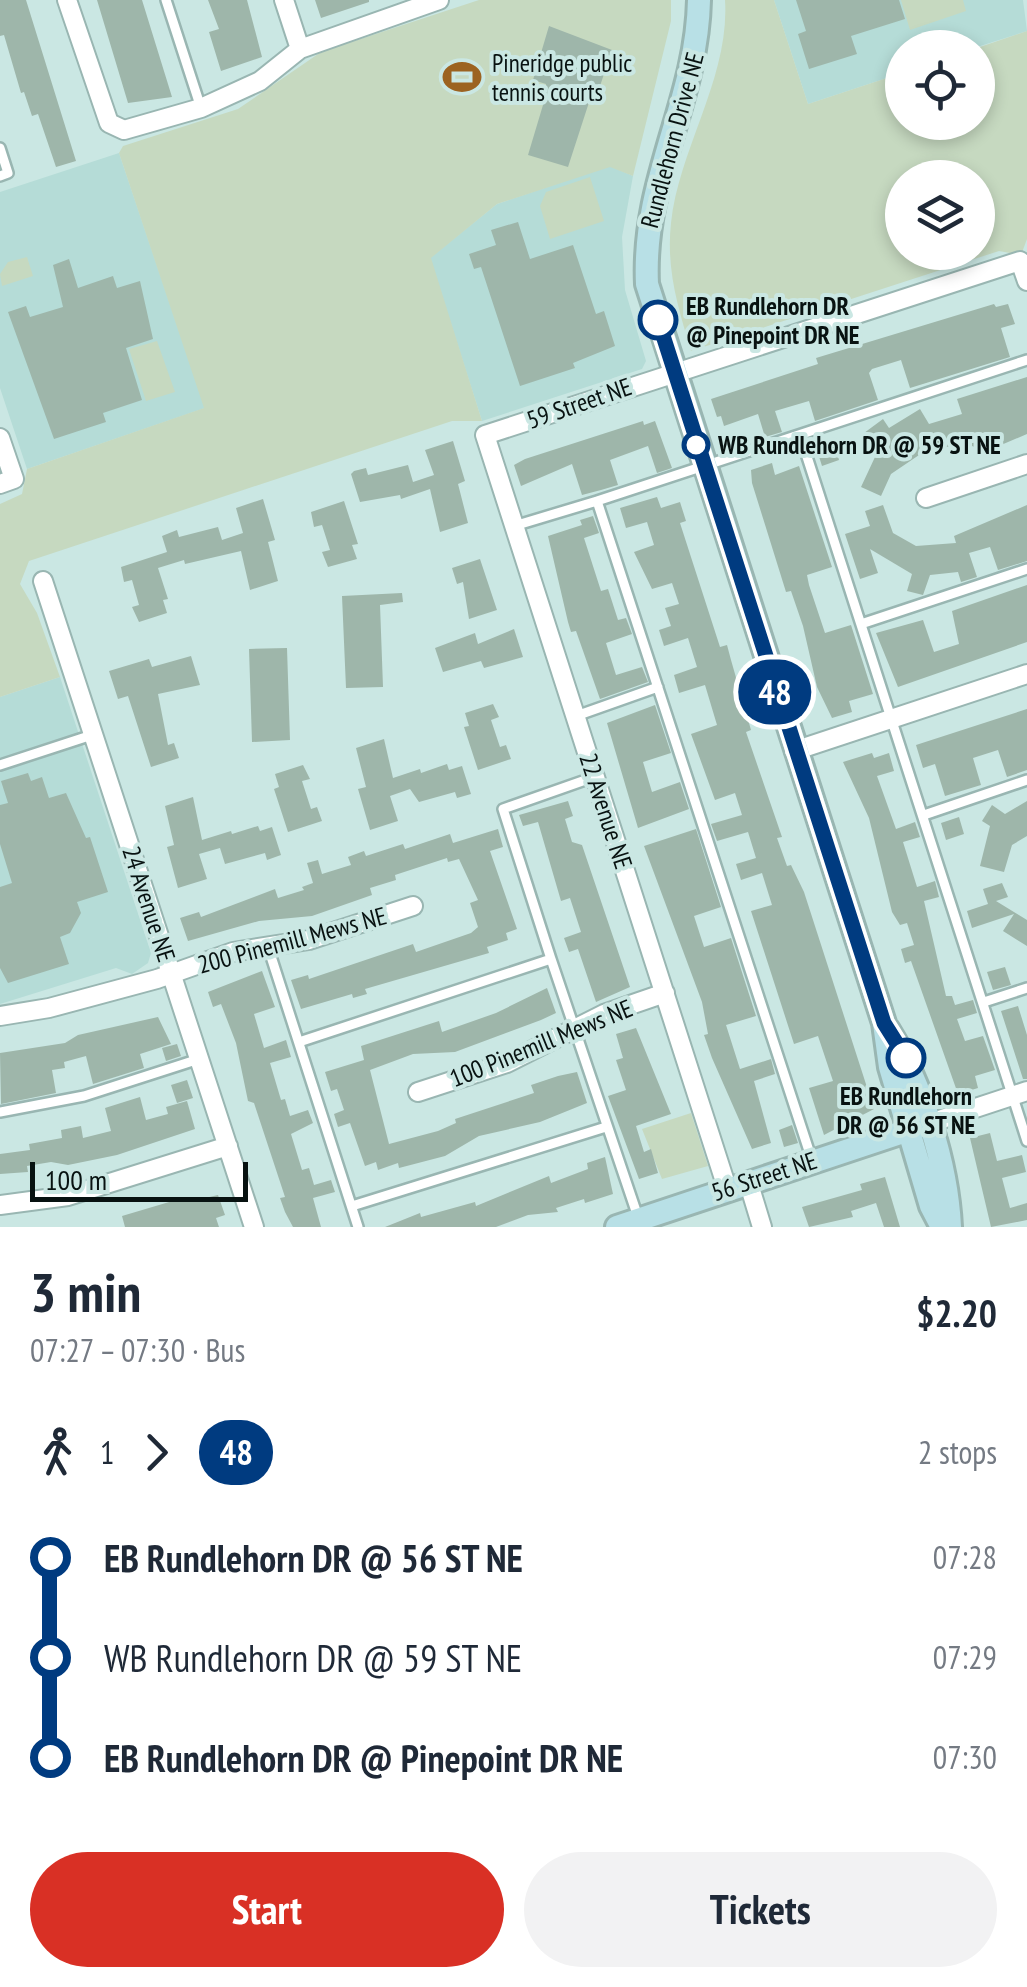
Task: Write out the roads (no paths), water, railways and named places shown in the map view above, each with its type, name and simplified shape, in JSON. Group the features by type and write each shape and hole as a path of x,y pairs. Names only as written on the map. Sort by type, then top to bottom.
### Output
{"street":[{"path":"67,0 109,123 124,130 201,108 260,80 300,49 393,7 439,0"},
{"path":"284,0 300,49"},
{"name":"Rundlehorn Drive NE","path":"699,0 698,43 649,212 648,284 703,467 884,1023 890,1067 918,1127 930,1206 946,1227"},
{"name":"59 Street NE","path":"485,435 673,370 1020,260 1027,281"},
{"name":"22 Avenue NE","path":"485,435 665,994 737,1184 762,1227"},
{"path":"0,438 7,482"},
{"path":"926,498 1027,464"},
{"name":"24 Avenue NE","path":"43,582 254,1227"},
{"path":"794,751 1027,674"},
{"name":"200 Pinemill Mews NE","path":"0,1016 49,1008 172,975 267,944 309,940 414,906"},
{"name":"100 Pinemill Mews NE","path":"418,1092 507,1063 604,1014 665,994"},
{"name":"56 Street NE","path":"628,1224 737,1184 1021,1093"},
{"path":"0,1205 68,1196 228,1146"}],"lane":[{"path":"166,0 201,108"},
{"path":"0,148 8,173 0,176"},
{"path":"514,526 1027,360"},
{"path":"800,435 984,1002 1021,1093 1027,1141"},
{"path":"597,501 812,1160"},
{"path":"862,624 1027,569"},
{"path":"576,716 658,688"},
{"path":"0,765 93,734"},
{"path":"594,777 503,810 606,1126 628,1224"},
{"path":"924,815 1027,780"},
{"path":"267,944 358,1227"},
{"path":"298,1042 551,959"},
{"path":"984,1002 1027,988"},
{"path":"0,1112 84,1096 199,1059"},
{"path":"352,1206 606,1126"}],"place":[{"name":"Pineridge public tennis courts","path":"462,77"},
{"name":"EB Rundlehorn DR @ Pinepoint DR NE","path":"658,320"},
{"name":"WB Rundlehorn DR @ 59 ST NE","path":"696,445"},
{"name":"EB Rundlehorn DR @ 56 ST NE","path":"906,1058"}]}
